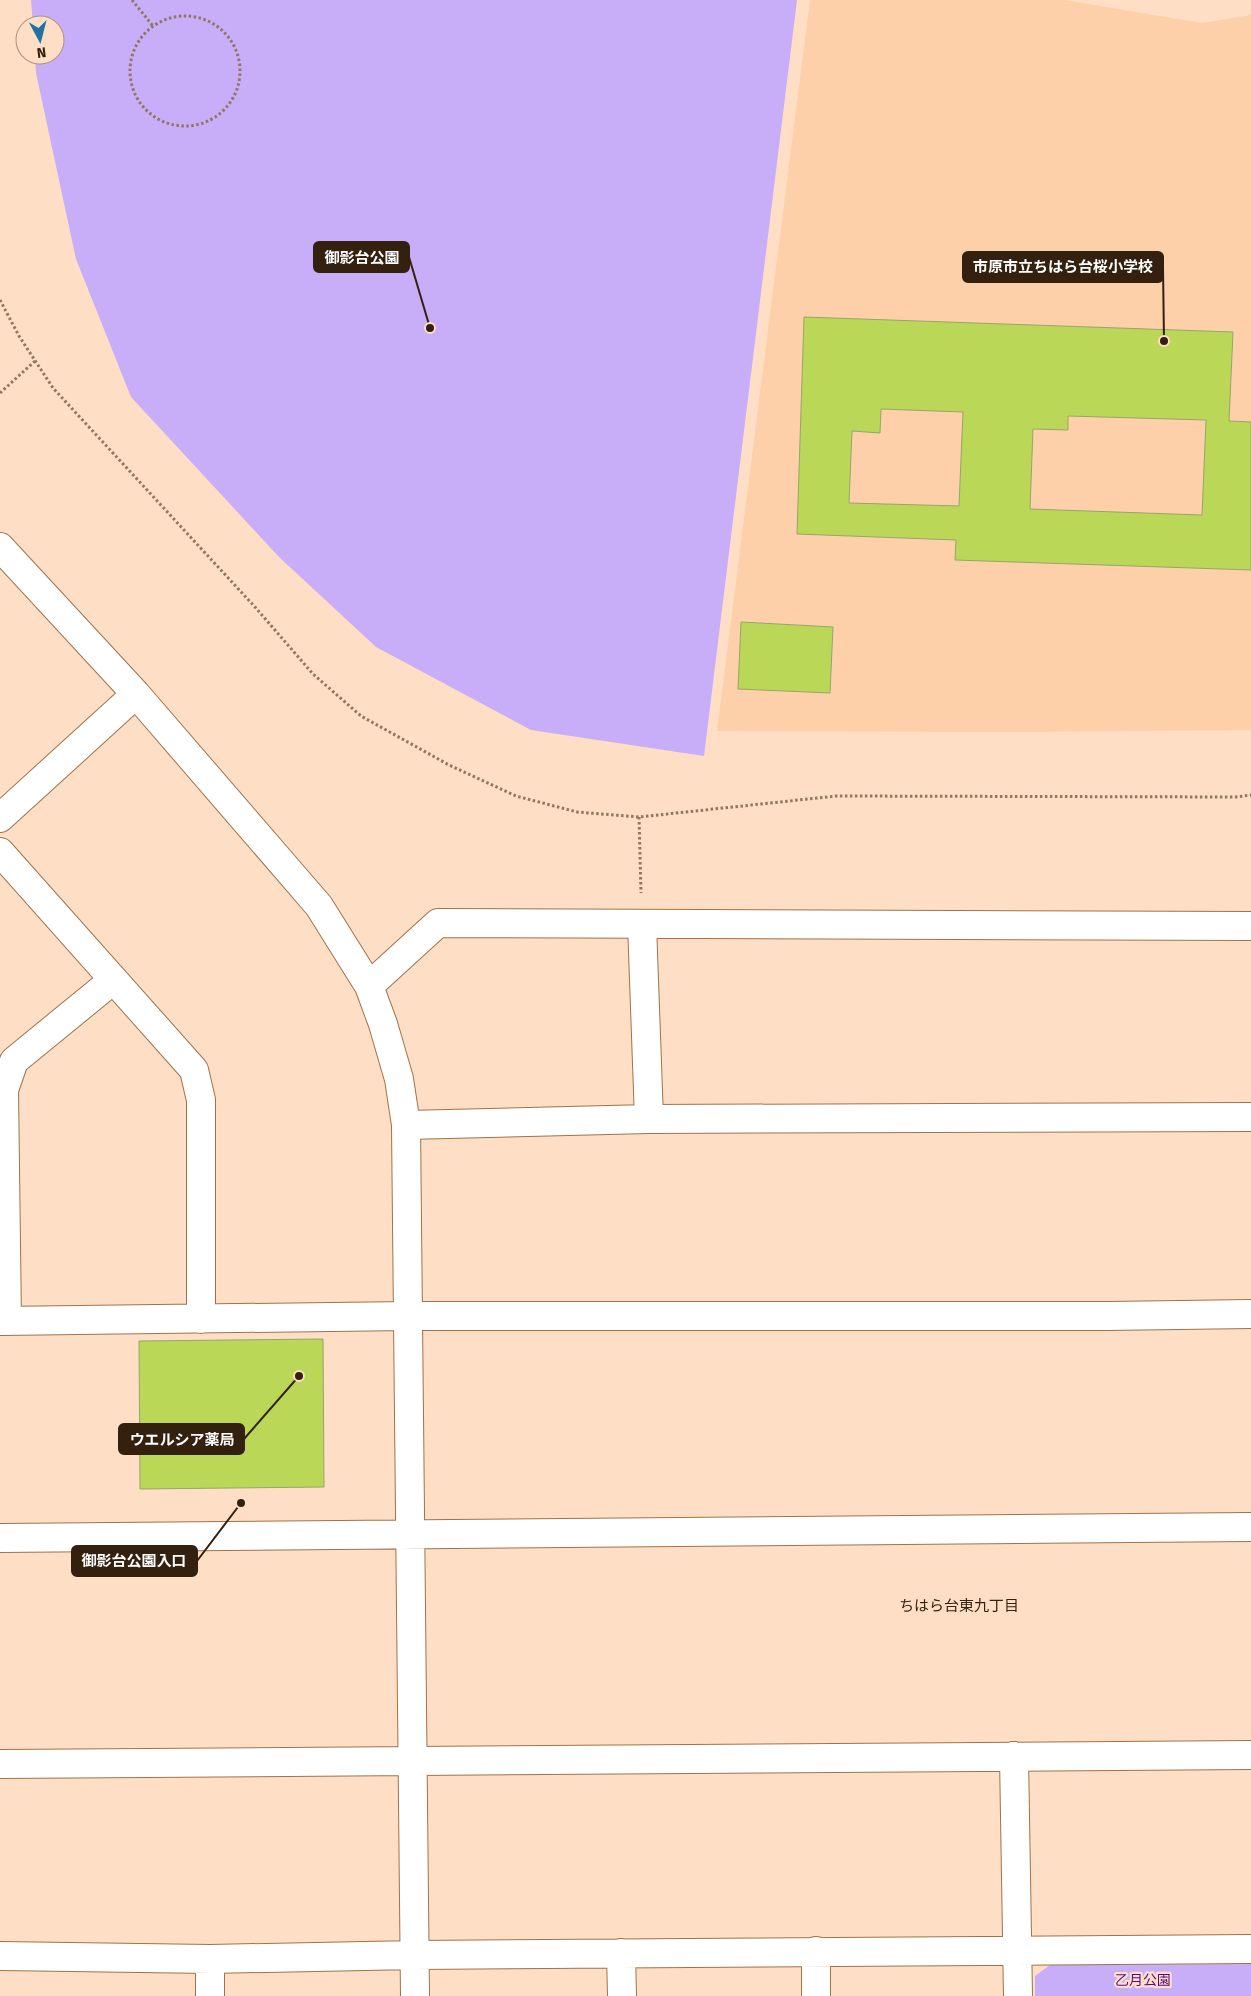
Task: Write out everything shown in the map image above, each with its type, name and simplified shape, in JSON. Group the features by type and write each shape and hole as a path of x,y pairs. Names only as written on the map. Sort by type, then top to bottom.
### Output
{"street":[{"path":"0,547 136,694 319,906 368,986 383,1024 394,1061 406,1125 414,1996"},
{"path":"0,818 136,694"},
{"path":"0,852 194,1070 201,1100 201,1318"},
{"path":"368,986 438,923 1251,926"},
{"path":"642,924 649,1119"},
{"path":"113,980 14,1061 4,1090 3,1321 409,1316 1108,1316 1251,1314"},
{"path":"406,1125 649,1119 1251,1117"},
{"path":"0,1538 1251,1528"},
{"path":"0,1764 1251,1755"},
{"path":"1014,1756 1018,1996"},
{"path":"0,1956 210,1959 816,1951 1251,1949"},
{"path":"816,1951 816,1996"},
{"path":"621,1953 622,1996"},
{"path":"210,1959 210,1996"}],"path":[{"path":"132,0 152,26"},
{"path":"182,15 198,16 213,22 226,32 235,45 240,60 241,76 238,91 229,105 218,116 196,125 173,125 158,119 145,110 136,97 130,82 130,66 141,36 152,26 167,18 182,15"},
{"path":"0,300 19,336 53,388 255,607 313,674 361,716 449,765 516,796 577,812 639,817 836,796 1207,797 1251,795"},
{"path":"0,393 36,361"},
{"path":"639,817 642,924"}],"shaded area":[{"path":"810,0 1065,0 1202,23 1251,15 1251,730 1021,732 717,731"}],"green space":[{"path":"31,0 797,0 704,756 531,730 376,647 279,557 131,397 76,259 36,73 36,65 65,65 65,15 32,15"},
{"name":"乙月公園","path":"1251,1964 1251,1996 1035,1996 1035,1976 1050,1965"}],"building":[{"path":"804,317 1233,332 1229,421 1251,422 1251,570 955,560 956,540 797,534","holes":["881,409 963,412 959,506 849,503 852,431 880,433","1068,416 1206,420 1202,515 1030,509 1033,429 1068,430"]},
{"path":"741,622 833,627 830,693 738,689"},
{"path":"323,1339 324,1487 140,1489 139,1341"}],"place":[{"name":"御影台公園","path":"430,328"},
{"name":"市原市立ちはら台桜小学校","path":"1164,341"},
{"name":"ウエルシア薬局","path":"299,1376"},
{"name":"御影台公園入口","path":"241,1503"}],"district":[{"name":"ちはら台東九丁目","path":"959,1606"}]}
